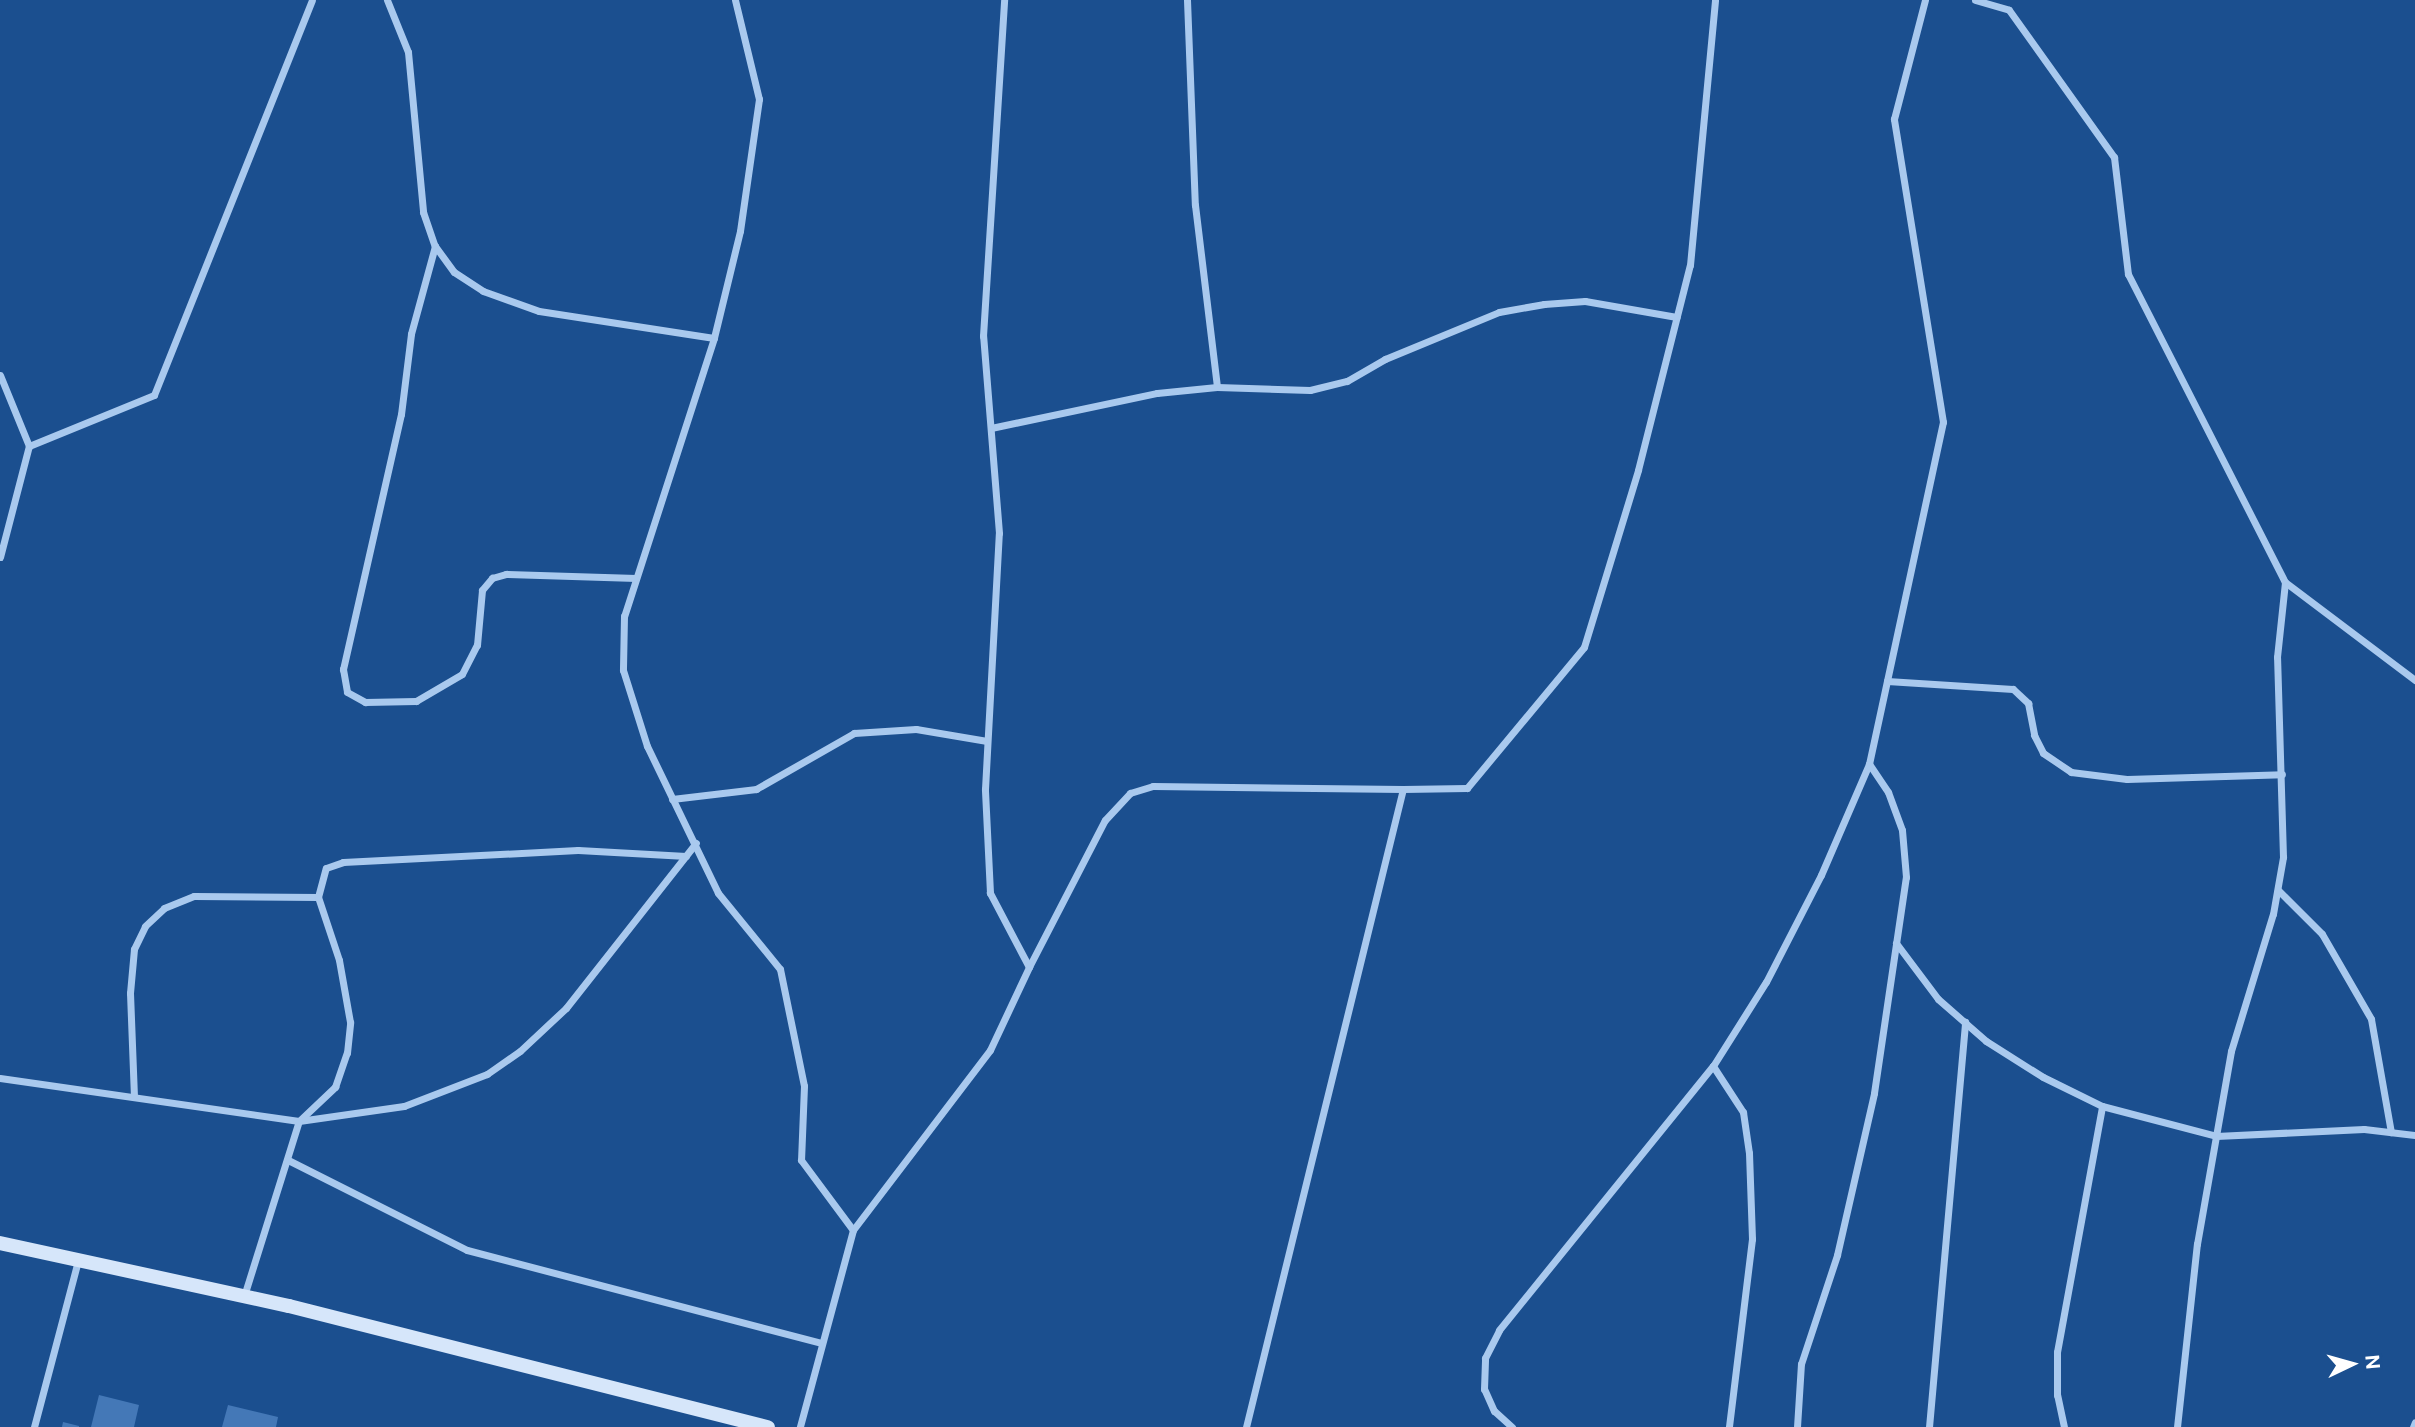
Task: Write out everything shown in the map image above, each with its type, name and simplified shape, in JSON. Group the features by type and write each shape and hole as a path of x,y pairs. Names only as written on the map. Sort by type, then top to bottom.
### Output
{"street":[{"path":"29,446 155,396 312,0"},
{"path":"387,0 408,52 423,212 435,246 454,272 483,291 539,311 714,338"},
{"path":"735,0 759,99 740,231 714,338 624,616 623,670 647,746 718,893 780,969 804,1086 801,1160 853,1230"},
{"path":"1003,0 983,336 999,533 988,741 990,893 1029,967"},
{"path":"1187,0 1195,205 1217,387"},
{"path":"800,1427 853,1230 990,1050 1029,967 1105,820 1130,793 1153,786 1468,788 1584,648 1638,470 1689,265 1715,0"},
{"path":"1513,1427 1494,1411 1484,1389 1485,1358 1499,1330 1713,1066 1791,935 1869,764 1943,422 1894,119 1925,0"},
{"path":"1975,0 2008,10 2114,157 2128,274 2285,582 2415,680"},
{"path":"435,246 411,334 401,414 343,668 347,692 365,702 416,701 462,674 477,645 482,590 492,578 506,574 636,578"},
{"path":"991,428 1157,393 1217,387 1276,392 1348,381 1433,337 1499,312 1544,304 1585,301 1677,317"},
{"path":"0,375 29,446 0,557"},
{"path":"2178,1427 2197,1244 2231,1051 2278,890 2283,857 2277,657 2285,582"},
{"path":"1887,681 2013,689 2028,703 2034,735 2043,753 2071,772 2127,779 2282,774"},
{"path":"672,799 756,789 854,733 916,729 988,741"},
{"path":"1797,1427 1801,1364 1837,1255 1874,1093 1906,877 1902,830 1888,792 1869,764"},
{"path":"1246,1427 1403,789"},
{"path":"0,1078 299,1121 404,1106 488,1074 520,1051 566,1008 696,843"},
{"path":"244,1297 299,1121 335,1087 347,1053 350,1022 339,960 318,897 326,868 343,862 579,850 686,856"},
{"path":"2278,890 2322,934 2371,1019 2390,1132"},
{"path":"134,1097 130,993 134,949 145,926 164,908 194,896 318,897"},
{"path":"1896,943 1938,999 1965,1022 2043,1077 2102,1106 2216,1136 2364,1129 2415,1135"},
{"path":"1929,1427 1965,1022"},
{"path":"1713,1066 1742,1112 1749,1153 1752,1239 1730,1427"},
{"path":"2064,1427 2057,1395 2057,1352 2102,1106"},
{"path":"288,1160 467,1250 822,1343"},
{"path":"0,1243 244,1297 768,1427"},
{"path":"34,1427 78,1260"}],"building":[{"path":"99,1395 139,1405 134,1427 91,1427"},
{"path":"228,1405 278,1417 276,1427 222,1427"},
{"path":"63,1422 79,1426 79,1427 62,1427"}]}
